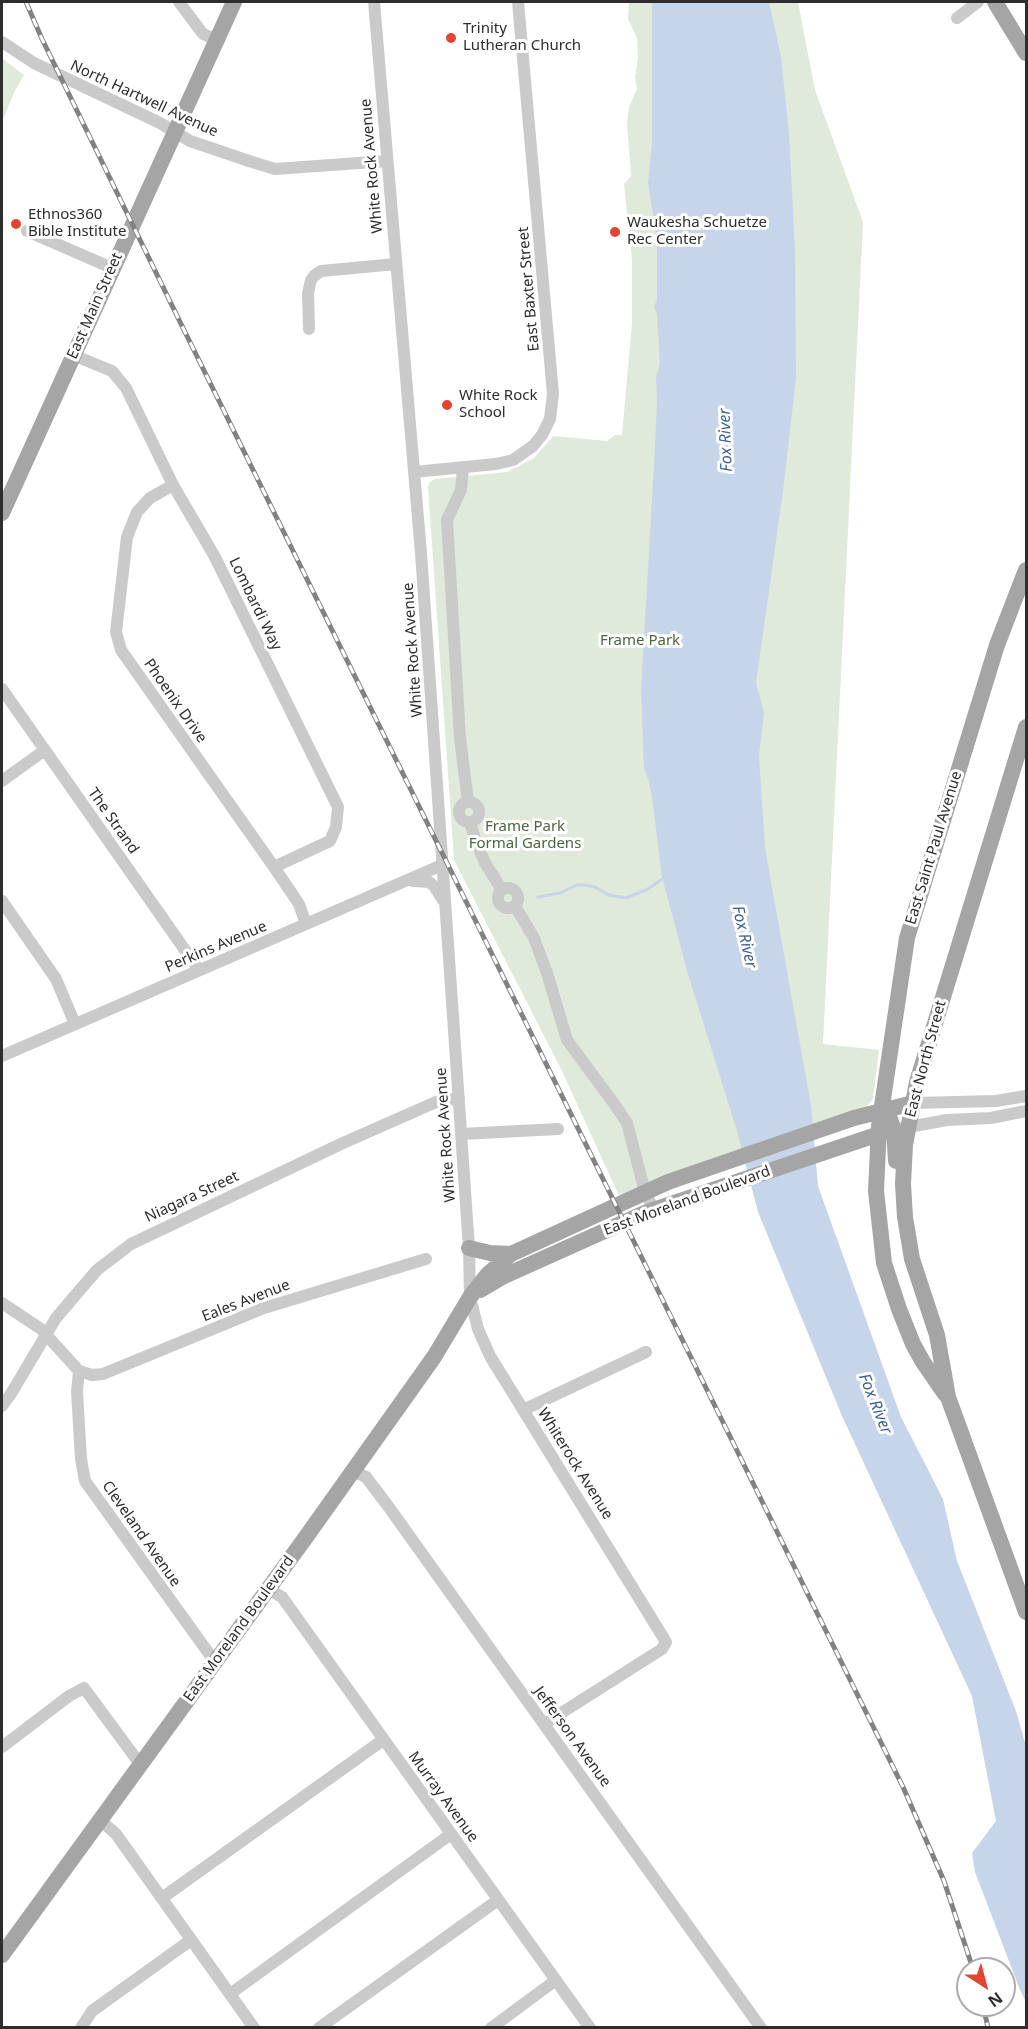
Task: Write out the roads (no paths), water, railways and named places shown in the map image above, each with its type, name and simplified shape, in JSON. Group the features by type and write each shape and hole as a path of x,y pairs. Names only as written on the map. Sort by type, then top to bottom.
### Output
{"main road":[{"name":"East Main Street","path":"2,513 234,2"},
{"path":"996,2 1026,53"},
{"name":"East Saint Paul Avenue","path":"889,1124 907,938 997,645 1026,570"},
{"name":"East North Street","path":"948,1397 913,1344 887,1272 879,1230 877,1170 889,1124 913,1103 954,958 1026,727"},
{"path":"825,1141 889,1124 913,1103"},
{"path":"889,1124 896,1219 904,1257 919,1283"},
{"name":"East North Street","path":"889,1124 903,1168 905,1217 912,1259 937,1335 948,1397 1026,1612"},
{"name":"East Moreland Boulevard","path":"2,1955 353,1471 434,1357 470,1297 488,1274 511,1254 645,1192 742,1168 825,1141 889,1124"},
{"path":"825,1141 865,1153 870,1156 877,1170"},
{"name":"East Moreland Boulevard","path":"470,1297 502,1277 574,1244 654,1210 705,1192 742,1168"},
{"path":"567,1227 574,1244"},
{"path":"470,1248 490,1253 511,1254"}],"street":[{"path":"179,2 202,34 217,40"},
{"name":"White Rock Avenue","path":"374,2 414,472 470,1248 470,1297"},
{"name":"East Baxter Street","path":"414,472 496,464 521,455 542,435 550,419 553,394 518,2"},
{"path":"957,18 978,2"},
{"name":"North Hartwell Avenue","path":"2,42 34,63 139,113 190,141 275,169 387,161"},
{"path":"27,231 112,268"},
{"path":"309,329 308,293 314,276 321,271 396,264"},
{"name":"Lombardi Way","path":"73,355 112,371 126,388 173,485 215,557 338,807 336,827 330,841 274,867"},
{"path":"463,468 461,490 447,520 460,738 468,802 462,804 459,813 462,819 470,822 485,863 502,890 509,888 517,893 518,903 515,906 534,938 567,1040 627,1124 645,1192 654,1210"},
{"name":"Phoenix Drive","path":"173,485 150,498 136,512 127,537 116,632 121,650 274,867 298,904 306,924"},
{"name":"The Strand","path":"2,689 199,970"},
{"path":"2,781 45,750"},
{"name":"Perkins Avenue","path":"2,1056 442,866"},
{"path":"394,886 414,880 424,880 435,886 445,904"},
{"path":"2,901 56,979 75,1024"},
{"path":"913,1103 996,1101 1026,1096"},
{"name":"Niagara Street","path":"2,1406 45,1333 83,1284 107,1261 131,1244 343,1143 436,1102 459,1098"},
{"path":"889,1124 991,1119 1026,1111"},
{"path":"461,1134 558,1129"},
{"name":"Eales Avenue","path":"79,1371 92,1375 115,1370 264,1308 426,1259"},
{"name":"Whiterock Avenue","path":"470,1297 478,1329 490,1356 666,1638 662,1649 544,1724"},
{"path":"2,1302 45,1333 79,1371"},
{"path":"523,1410 646,1352"},
{"name":"Cleveland Avenue","path":"79,1371 77,1392 81,1459 85,1480 215,1662"},
{"name":"Jefferson Avenue","path":"353,1471 366,1477 761,2028"},
{"name":"Murray Avenue","path":"268,1589 282,1597 590,2028"},
{"path":"2,1747 69,1696 84,1688 140,1764"},
{"path":"162,1898 383,1740"},
{"path":"100,1820 116,1834 254,2028"},
{"path":"230,1994 451,1834"},
{"path":"319,2028 498,1900"},
{"path":"81,2028 92,2011 191,1940"},
{"path":"491,2028 556,1980"}],"water":[{"name":"Fox River","path":"652,2 769,2 781,57 789,133 795,248 796,378 783,491 756,683 764,713 759,755 765,848 811,1106 818,1186 901,1417 943,1499 957,1561 1016,1711 1026,1746 1026,2002 1016,1980 1016,1957 1007,1957 975,1872 972,1853 996,1821 972,1696 842,1416 758,1212 737,1131 688,974 662,877 652,797 644,768 641,689 654,465 656,378 660,363 657,314 654,308 657,298 657,240 648,183 652,143"}],"waterway":[{"path":"538,897 560,893 577,885 585,885 595,887 609,895 626,898 646,890 664,878"}],"railway":[{"path":"26,2 184,330 903,1787 944,1881 969,1957"},
{"path":"986,2017 988,2028"}],"place":[{"name":"Trinity Lutheran Church","path":"451,38"},
{"name":"Ethnos360 Bible Institute","path":"16,224"},
{"name":"Waukesha Schuetze Rec Center","path":"615,232"},
{"name":"White Rock School","path":"447,405"}],"park label":[{"name":"Frame Park","path":"640,641"},
{"name":"Frame Park Formal Gardens","path":"525,836"}]}
